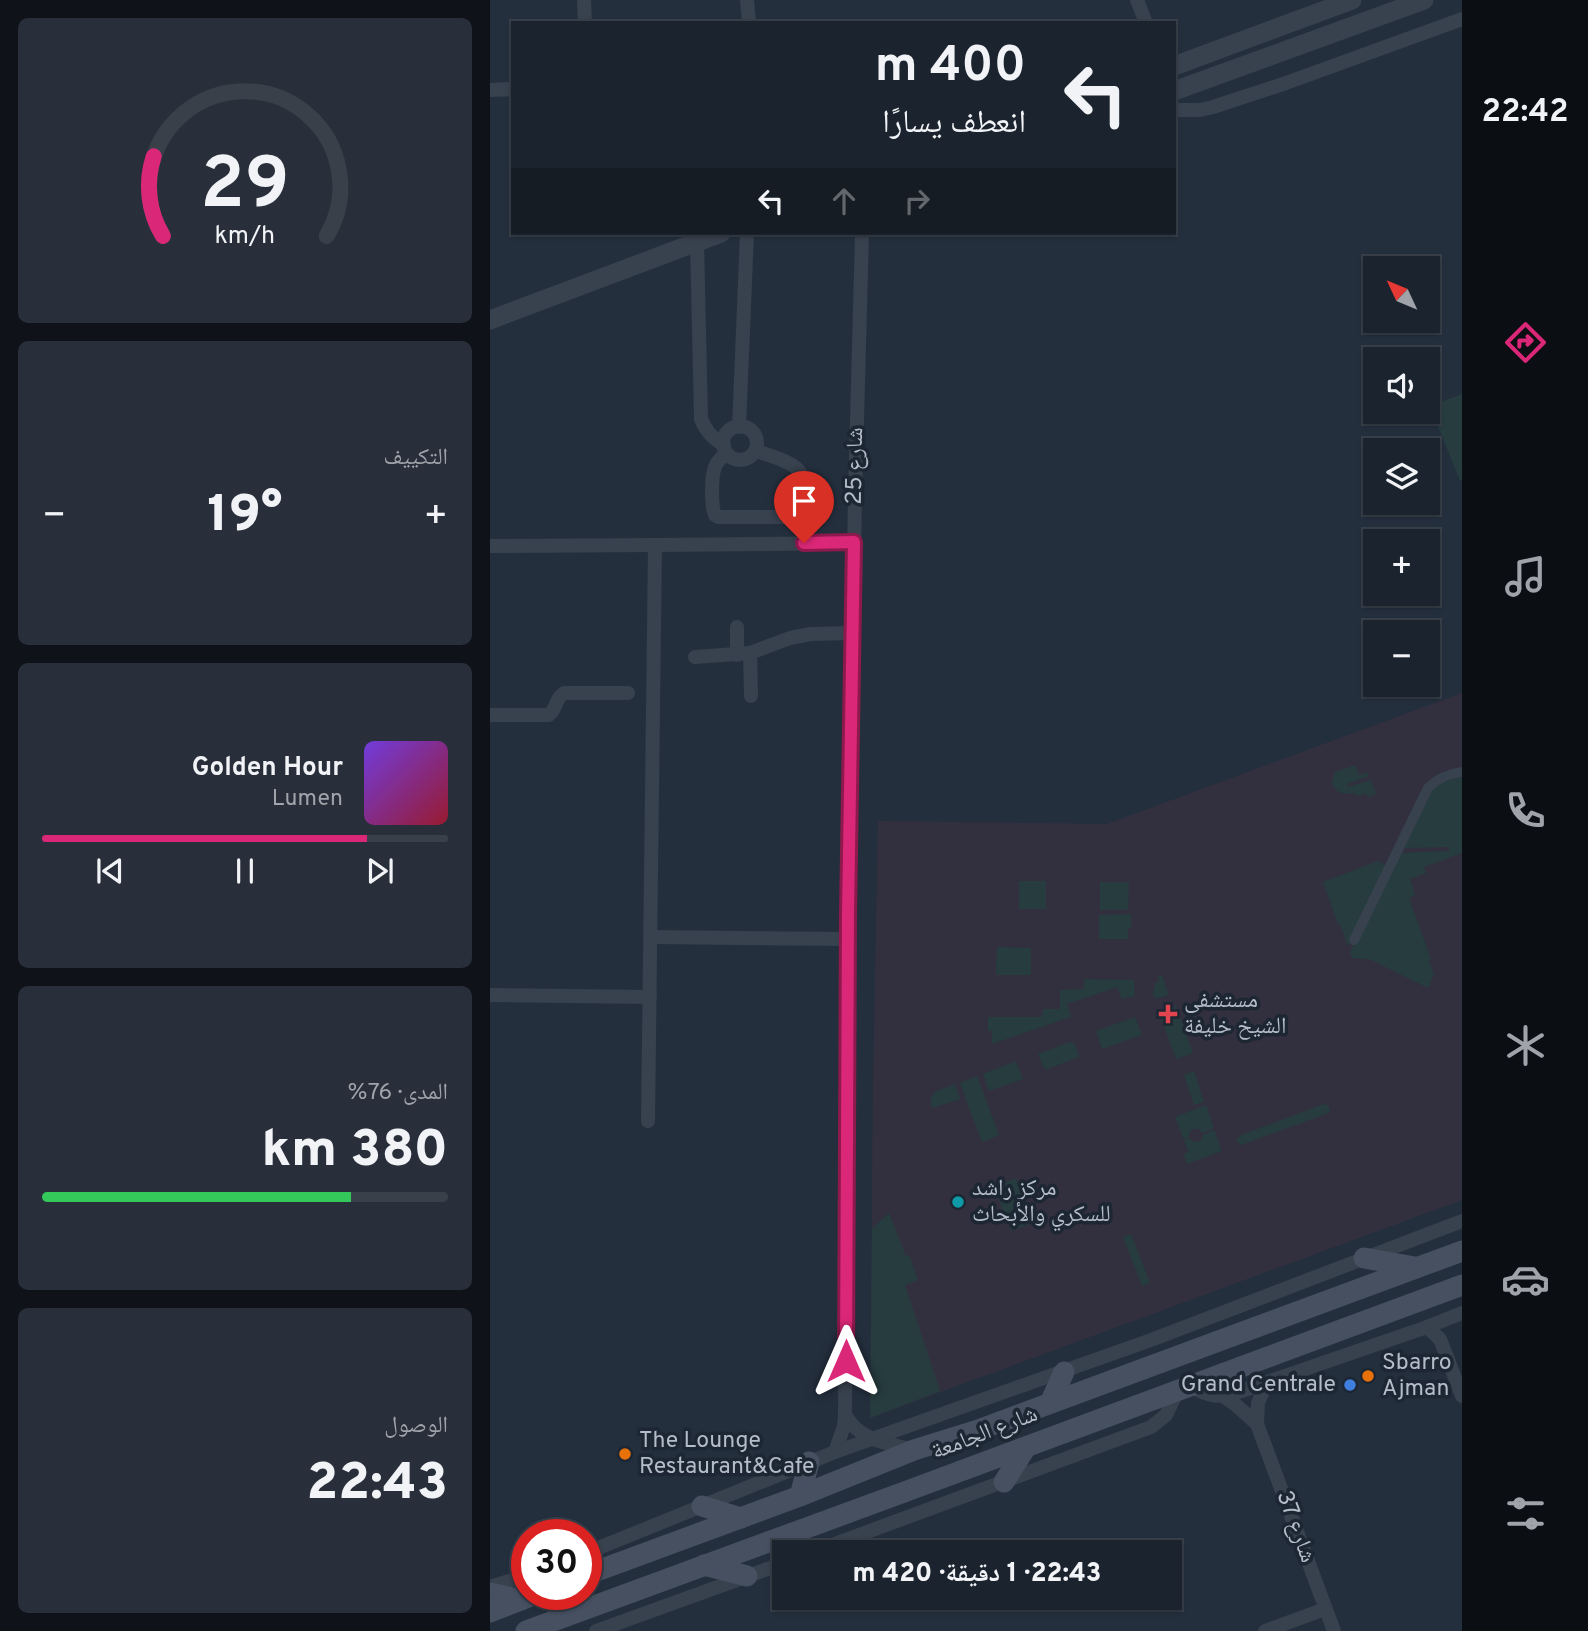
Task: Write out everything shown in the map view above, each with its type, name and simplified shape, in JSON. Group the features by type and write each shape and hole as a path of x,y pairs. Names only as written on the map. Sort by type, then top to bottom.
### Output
{"main road":[{"name":"شارع الجامعة","path":"602,1570 914,1450 978,1430 1462,1251"},
{"path":"1364,1258 1418,1267"},
{"name":"شارع الجامعة","path":"528,1631 1462,1285"},
{"path":"1050,1403 1064,1372"},
{"path":"907,1491 925,1471 977,1450 982,1441 978,1430"},
{"path":"1004,1482 1026,1447"},
{"path":"800,1496 809,1462"},
{"path":"702,1506 741,1518"},
{"path":"704,1565 747,1577"},
{"path":"490,1593 511,1595"},
{"path":"490,1612 511,1604"}],"street":[{"path":"584,0 586,21"},
{"path":"747,0 749,21"},
{"path":"1137,0 1145,21"},
{"path":"1176,65 1352,0"},
{"path":"1176,89 1424,0"},
{"path":"1176,110 1213,107 1462,19"},
{"path":"490,90 511,89"},
{"path":"490,320 716,235"},
{"path":"739,427 747,235"},
{"name":"شارع 25","path":"835,1452 845,1414 848,939 862,235"},
{"path":"698,242 701,419 706,430 725,449 733,459 750,457 756,451 757,442 748,428 739,427 725,436 725,449 713,472 715,515 793,517 799,513 802,507 803,483 799,471 789,464 756,451"},
{"path":"490,546 854,542"},
{"path":"648,1121 655,545"},
{"path":"737,627 751,696"},
{"path":"695,657 743,654 811,634 853,633"},
{"path":"490,715 549,715 560,695 564,693 628,694"},
{"path":"1354,940 1427,788 1437,779 1462,772"},
{"path":"650,937 848,939"},
{"path":"490,995 650,997"},
{"path":"602,1547 835,1452 1064,1372 1462,1221"},
{"path":"847,1540 1152,1427 1166,1415 1184,1388 1223,1396 1462,1313"},
{"path":"1427,1327 1440,1339 1462,1396"},
{"path":"1257,1424 1258,1403 1268,1382"},
{"name":"شارع 37","path":"1223,1396 1257,1424 1334,1631"},
{"path":"845,1414 853,1427 872,1439 914,1450"},
{"path":"596,1631 772,1568"},
{"path":"490,1587 511,1580"},
{"path":"1265,1631 1325,1609"}],"shaded area":[{"name":"مستشفى الشيخ خليفة","path":"1462,693 1462,1200 870,1418 878,821 1107,824"}],"green space":[{"path":"1462,394 1460,481 1437,424 1440,424 1440,402"},
{"path":"1355,765 1359,775 1367,772 1369,776 1347,784 1348,787 1371,780 1376,794 1368,797 1366,793 1357,796 1335,789 1332,782 1335,772"},
{"path":"1462,774 1462,853 1424,867 1426,873 1410,879 1415,895 1409,898 1434,974 1428,988 1369,959 1352,958 1350,952 1398,853 1449,851 1449,847 1401,848 1430,788"},
{"path":"1378,861 1387,866 1348,946 1323,882"},
{"path":"1019,881 1046,881 1046,909 1019,909"},
{"path":"1100,882 1129,882 1128,910 1100,910"},
{"path":"1131,914 1128,939 1099,939 1099,915"},
{"path":"997,947 1031,948 1031,975 996,975"},
{"path":"1162,975 1169,995 1155,999 1155,983 1159,982 1158,976"},
{"path":"1084,979 1134,980 1135,996 1122,999 1117,987 1067,1004 1071,1017 992,1044 988,1017 1042,1017 1043,1009 1060,1009 1060,990 1084,989"},
{"path":"1176,1006 1193,1053 1176,1059 1159,1013"},
{"path":"1135,1017 1142,1035 1102,1049 1096,1031"},
{"path":"1070,1042 1075,1044 1079,1057 1045,1070 1038,1054"},
{"path":"1016,1061 1023,1079 989,1091 983,1074"},
{"path":"1194,1071 1204,1102 1194,1105 1184,1075"},
{"path":"977,1076 999,1135 982,1142 960,1083"},
{"path":"955,1084 960,1099 932,1108 933,1094"},
{"path":"1324,1104 1329,1106 1329,1113 1241,1145 1237,1142 1241,1135"},
{"path":"1206,1105 1214,1128 1203,1133 1198,1129 1193,1130 1189,1138 1184,1140 1175,1117"},
{"path":"1214,1130 1222,1151 1187,1164 1184,1154 1189,1152 1184,1141 1190,1139 1198,1142 1203,1135"},
{"path":"1016,1178 1033,1223 1011,1231 994,1187"},
{"path":"889,1213 918,1280 905,1285 940,1391 870,1418 872,1229"},
{"path":"1131,1234 1150,1283 1142,1286 1123,1237"}],"place":[{"name":"مستشفى الشيخ خليفة","path":"1168,1014"},
{"name":"مركز راشد للسكري والأبحاث","path":"958,1202"},
{"name":"Sbarro Ajman","path":"1368,1376"},
{"name":"Grand Centrale","path":"1350,1385"},
{"name":"The Lounge Restaurant&Cafe","path":"625,1454"}],"route":[{"path":"804,543 854,542 848,914 846,1361"}]}
